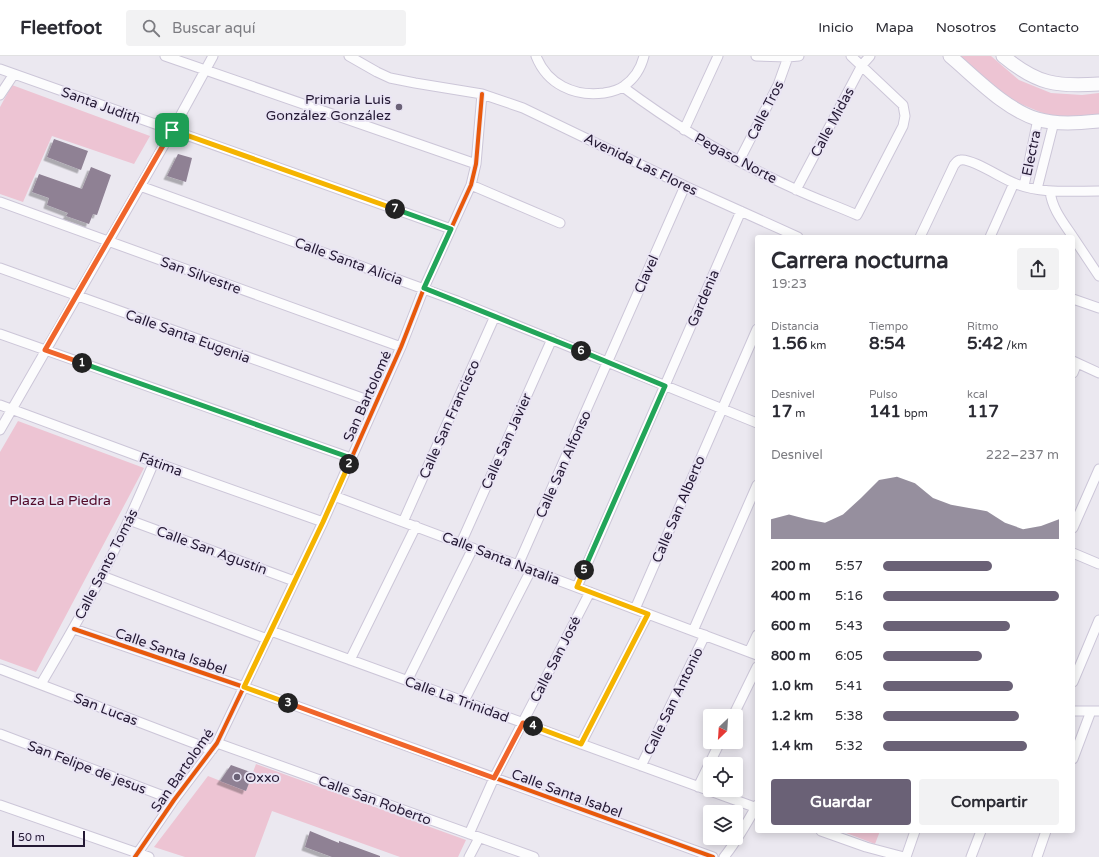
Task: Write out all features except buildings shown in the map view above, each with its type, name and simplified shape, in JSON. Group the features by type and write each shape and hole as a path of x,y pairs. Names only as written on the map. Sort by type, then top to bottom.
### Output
{"street":[{"path":"165,56 476,164"},
{"path":"0,430 213,56"},
{"name":"Avenida Las Flores","path":"349,56 390,78 482,94 523,108 685,186 794,235"},
{"path":"536,56 548,76 556,83 568,89 582,93 595,94 609,92 623,87 634,77 644,56"},
{"path":"684,130 718,56"},
{"path":"756,56 799,56"},
{"path":"851,56 862,66"},
{"name":"Calle Midas","path":"796,190 862,66 870,56"},
{"path":"950,56 1000,98 1026,114 1038,119 1054,122 1099,121"},
{"path":"1003,56 1023,72 1044,81 1071,85 1099,84"},
{"name":"Calle Tros","path":"739,161 778,85 788,57"},
{"name":"Pegaso Norte","path":"623,87 684,130 739,161 796,190 857,214 903,126 905,116 903,105 862,66"},
{"name":"Santa Judith","path":"0,69 451,229"},
{"path":"0,95 14,74"},
{"name":"San Bartolomé","path":"137,855 174,800 215,746 323,522 401,347 424,288 471,185 476,164 482,94"},
{"name":"Electra","path":"1024,186 1038,119"},
{"path":"1037,189 1054,122"},
{"path":"921,235 957,161 964,160 1014,184 1037,189 1050,191 1099,191"},
{"path":"991,235 1014,184"},
{"path":"471,185 560,223"},
{"name":"Calle Santa Alicia","path":"140,186 424,288 755,422"},
{"name":"Clavel","path":"607,362 685,186"},
{"path":"1050,191 1055,209 1072,235"},
{"name":"San Silvestre","path":"0,202 401,347"},
{"name":"Gardenia","path":"665,386 740,211"},
{"path":"1075,240 1099,276"},
{"name":"Calle Santa Eugenia","path":"0,268 376,403"},
{"path":"1075,300 1099,308"},
{"name":"Calle San Francisco","path":"403,522 495,316"},
{"name":"Calle San Alberto","path":"635,609 755,333"},
{"path":"0,334 351,458"},
{"name":"Calle San Javier","path":"461,543 552,339"},
{"name":"Calle San Alfonso","path":"518,565 607,362"},
{"path":"1075,362 1099,373"},
{"path":"577,587 665,386"},
{"name":"Fátima","path":"0,405 323,522"},
{"name":"Calle Santo Tomás","path":"41,684 74,629 102,576 129,520 154,462"},
{"path":"1075,523 1099,468"},
{"name":"Calle San Antonio","path":"693,631 755,490"},
{"name":"Calle Santa Natalia","path":"334,496 753,654"},
{"name":"Calle San Agustín","path":"129,520 294,581"},
{"path":"350,660 416,526"},
{"path":"407,680 473,548"},
{"path":"1075,554 1099,564"},
{"path":"464,701 531,570"},
{"name":"Calle La Trinidad","path":"102,576 269,635 350,660 407,680 698,787 755,806"},
{"name":"Calle San José","path":"468,834 494,778 590,592"},
{"path":"581,744 648,614"},
{"path":"1075,677 1099,620"},
{"name":"Calle Santa Isabel","path":"74,629 244,687 713,857"},
{"name":"Calle San Antonio","path":"641,766 705,636"},
{"name":"San Lucas","path":"0,669 215,746"},
{"path":"736,709 755,671"},
{"path":"1075,711 1095,711 1075,755"},
{"name":"San Felipe de jesus","path":"0,734 174,800"},
{"name":"Calle San Roberto","path":"215,746 534,857"},
{"path":"698,787 717,749"},
{"path":"0,805 137,855 149,857"},
{"path":"724,857 734,845 755,810"},
{"path":"828,833 866,847 905,857 914,833"},
{"path":"971,857 980,833"},
{"path":"1037,857 1045,833"},
{"path":"469,857 479,838"}],"green space":[{"path":"959,56 991,56 1019,80 1051,93 1082,95 1099,93 1099,116 1052,117 1009,99"},
{"path":"12,85 150,136 134,164 52,136 23,202 0,194 0,107"},
{"name":"Plaza La Piedra","path":"18,421 144,468 36,672 0,659 0,452"},
{"path":"256,764 466,840 458,857 400,857 272,811 255,857 185,857 154,847 208,776 246,791"},
{"path":"846,833 879,833 875,844"}],"cycle path":[{"path":"135,857 174,800 217,743 323,522 401,347 424,288 471,185 476,164 482,94"},
{"path":"74,629 244,687 713,857"}],"place":[{"name":"Primaria Luis González González","path":"399,107"},
{"name":"Oxxo","path":"237,777"}],"route":[{"path":"172,130 451,229 424,288 665,386 577,587 648,614 581,744 523,723 494,778 244,687 323,522 351,458 45,350 172,130"}]}
